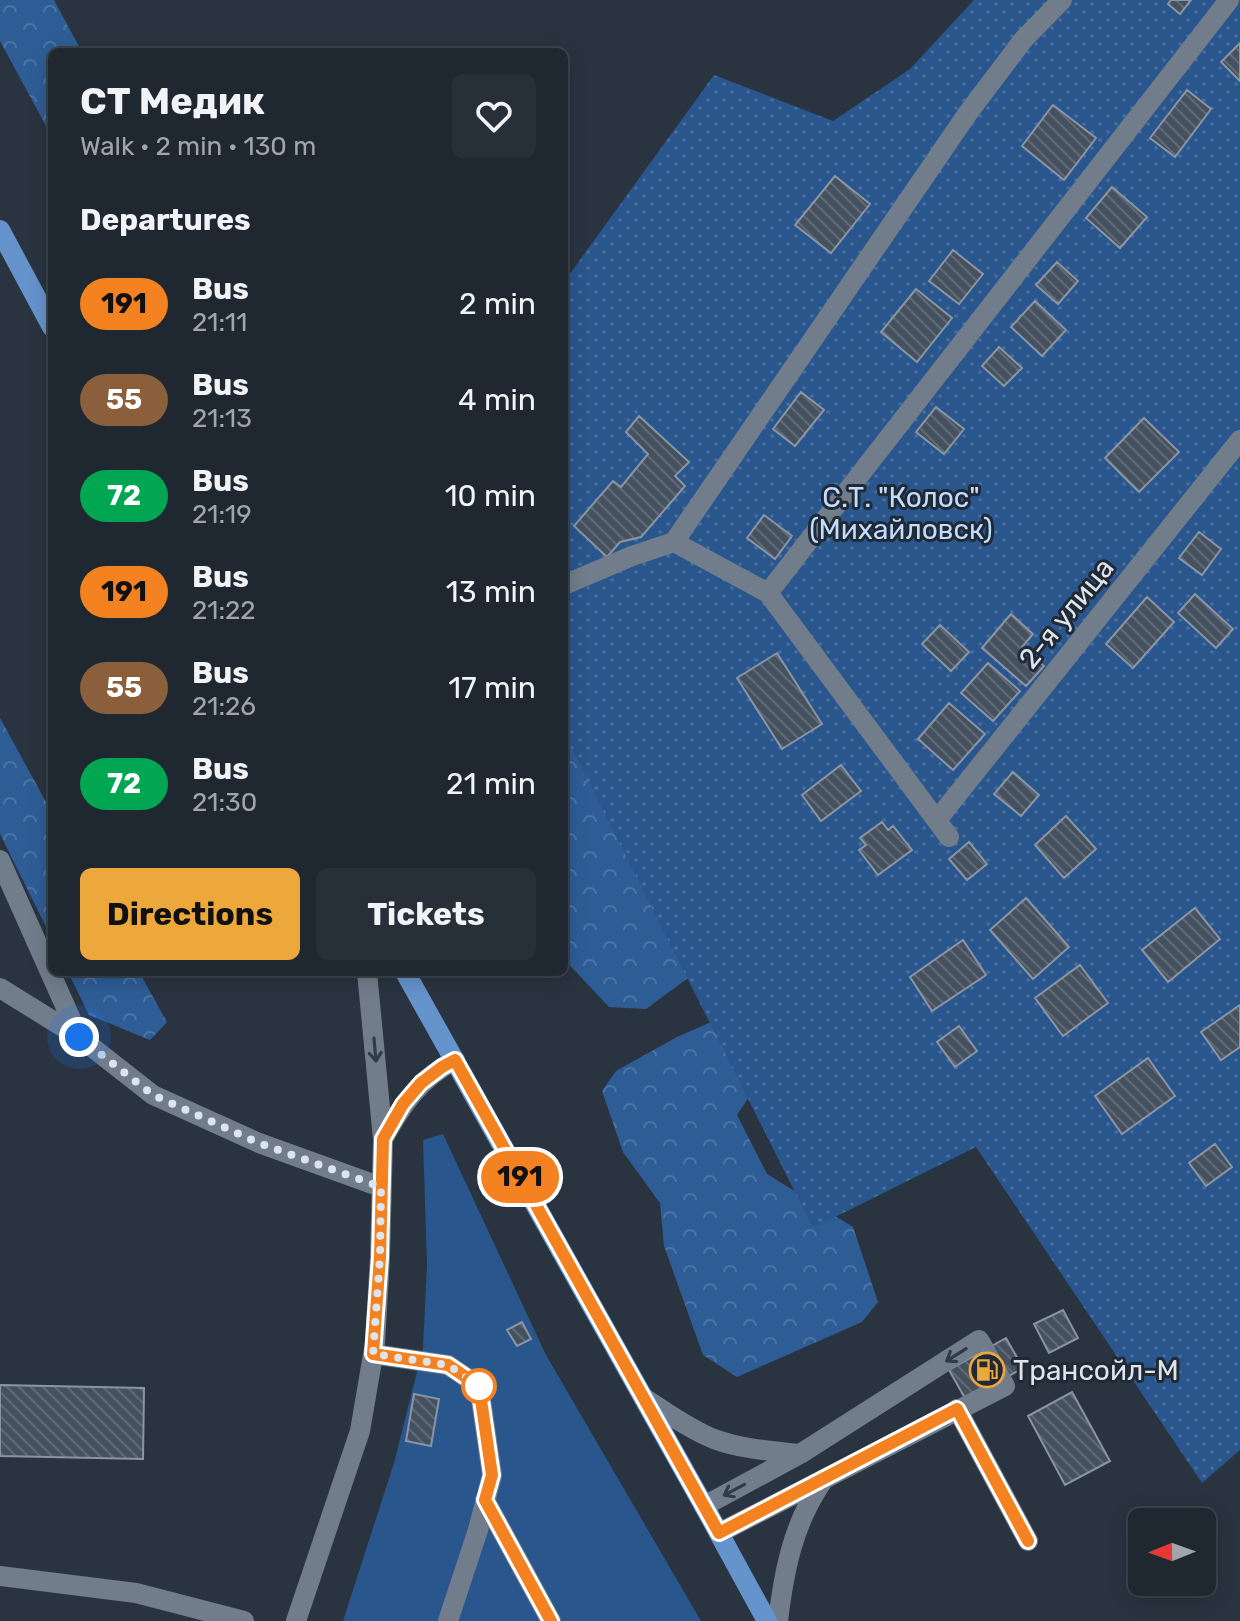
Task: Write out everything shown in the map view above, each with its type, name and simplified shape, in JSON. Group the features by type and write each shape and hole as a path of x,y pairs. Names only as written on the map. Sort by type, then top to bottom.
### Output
{"main road":[{"path":"0,230 48,320"},
{"path":"407,976 767,1621"}],"street":[{"path":"568,583 674,542 968,113 1023,40 1062,0"},
{"path":"768,593 1229,0"},
{"name":"2-я улица","path":"937,820 1240,440"},
{"path":"674,542 768,593 949,837"},
{"path":"0,860 48,968"},
{"path":"52,976 79,1037"},
{"path":"296,1621 360,1431 373,1354 380,1257 383,1139 367,976"},
{"path":"0,988 79,1037 153,1095 259,1143 381,1187"},
{"path":"383,1139 403,1104 421,1083 455,1060"},
{"path":"704,1506 800,1454 979,1340 1005,1386 719,1533"},
{"path":"373,1354 448,1365 479,1386 492,1475 478,1530 448,1621"},
{"path":"644,1398 713,1438 754,1450 800,1454"},
{"path":"957,1409 1028,1541"},
{"path":"778,1621 791,1546 809,1501 825,1478"},
{"path":"485,1500 551,1621"},
{"path":"0,1576 136,1593 244,1621"}],"green space":[{"path":"0,0 54,0 80,48 48,48 48,130 0,41"},
{"name":"С.Т. \"Колос\" (Михайловск)","path":"974,0 1240,0 1240,1450 1202,1483 976,1147 813,1228 568,741 568,276 714,75 833,121 910,69"},
{"path":"568,669 707,964 646,1009 609,1007 568,963"},
{"path":"0,718 48,806 48,931 0,834"},
{"path":"70,976 141,976 167,1022 150,1040 89,1015"},
{"path":"727,1015 762,1077 737,1115 767,1174 853,1227 878,1302 862,1322 737,1377 703,1355 664,1246 660,1203 623,1152 602,1091 616,1071 677,1037"},
{"path":"443,1134 546,1355 701,1621 343,1621 394,1463 423,1348 427,1265 423,1140"}],"building":[{"path":"1171,0 1191,0 1180,14 1168,4"},
{"path":"1240,43 1240,81 1221,62"},
{"path":"1187,90 1211,109 1175,157 1150,138"},
{"path":"1053,105 1096,138 1064,180 1022,146"},
{"path":"835,176 870,204 831,253 795,225"},
{"path":"1112,187 1147,217 1120,248 1086,218"},
{"path":"953,250 983,274 959,304 929,281"},
{"path":"1057,262 1078,281 1058,304 1036,285"},
{"path":"916,289 952,318 917,362 881,332"},
{"path":"1035,301 1066,330 1042,356 1011,327"},
{"path":"999,347 1022,368 1004,386 982,366"},
{"path":"801,392 824,410 795,446 773,429"},
{"path":"936,407 964,429 944,454 916,432"},
{"path":"639,416 689,462 675,476 685,486 641,537 620,542 607,557 574,526 613,481 621,487 648,454 626,432"},
{"path":"1144,418 1179,452 1139,492 1105,458"},
{"path":"764,515 792,536 775,559 747,538"},
{"path":"1199,532 1221,549 1202,575 1179,558"},
{"path":"1195,594 1233,629 1216,648 1178,613"},
{"path":"1147,597 1174,622 1133,668 1106,644"},
{"path":"1011,614 1033,634 1022,647 1044,666 1026,686 982,648"},
{"path":"940,625 969,652 951,671 922,644"},
{"path":"777,653 822,724 782,749 737,678"},
{"path":"988,663 1020,691 993,721 961,693"},
{"path":"949,703 985,734 953,770 918,739"},
{"path":"841,765 861,791 821,821 802,795"},
{"path":"1013,772 1039,795 1021,816 994,794"},
{"path":"1066,816 1096,849 1064,878 1035,845"},
{"path":"882,822 888,830 893,826 912,850 878,875 859,850 866,845 860,838"},
{"path":"969,842 987,864 967,880 949,859"},
{"path":"1026,898 1069,947 1033,979 990,930"},
{"path":"1195,908 1220,939 1168,982 1142,950"},
{"path":"963,940 986,975 932,1011 910,977"},
{"path":"1080,965 1108,1003 1063,1036 1035,998"},
{"path":"1240,1005 1240,1047 1221,1060 1201,1032"},
{"path":"959,1026 977,1051 955,1067 937,1042"},
{"path":"1148,1058 1175,1096 1122,1134 1095,1096"},
{"path":"1215,1144 1232,1167 1206,1186 1189,1163"},
{"path":"1063,1310 1078,1338 1049,1353 1034,1324"},
{"path":"522,1322 531,1339 517,1346 507,1330"},
{"path":"1006,1338 1023,1368 966,1400 949,1370"},
{"path":"0,1385 144,1388 143,1459 0,1456"},
{"path":"1072,1392 1110,1461 1065,1485 1028,1416"},
{"path":"414,1394 439,1399 431,1446 406,1441"}],"bus line":[{"name":"191","path":"551,1621 485,1500 492,1475 479,1386 448,1365 373,1354 380,1257 383,1139 403,1104 421,1083 455,1060 719,1533 957,1409 1028,1541"}],"place":[{"name":"Трансойл-М","path":"987,1370"}],"route":[{"path":"79,1037 153,1095 259,1143 381,1187 373,1354 448,1365 479,1386"}]}
